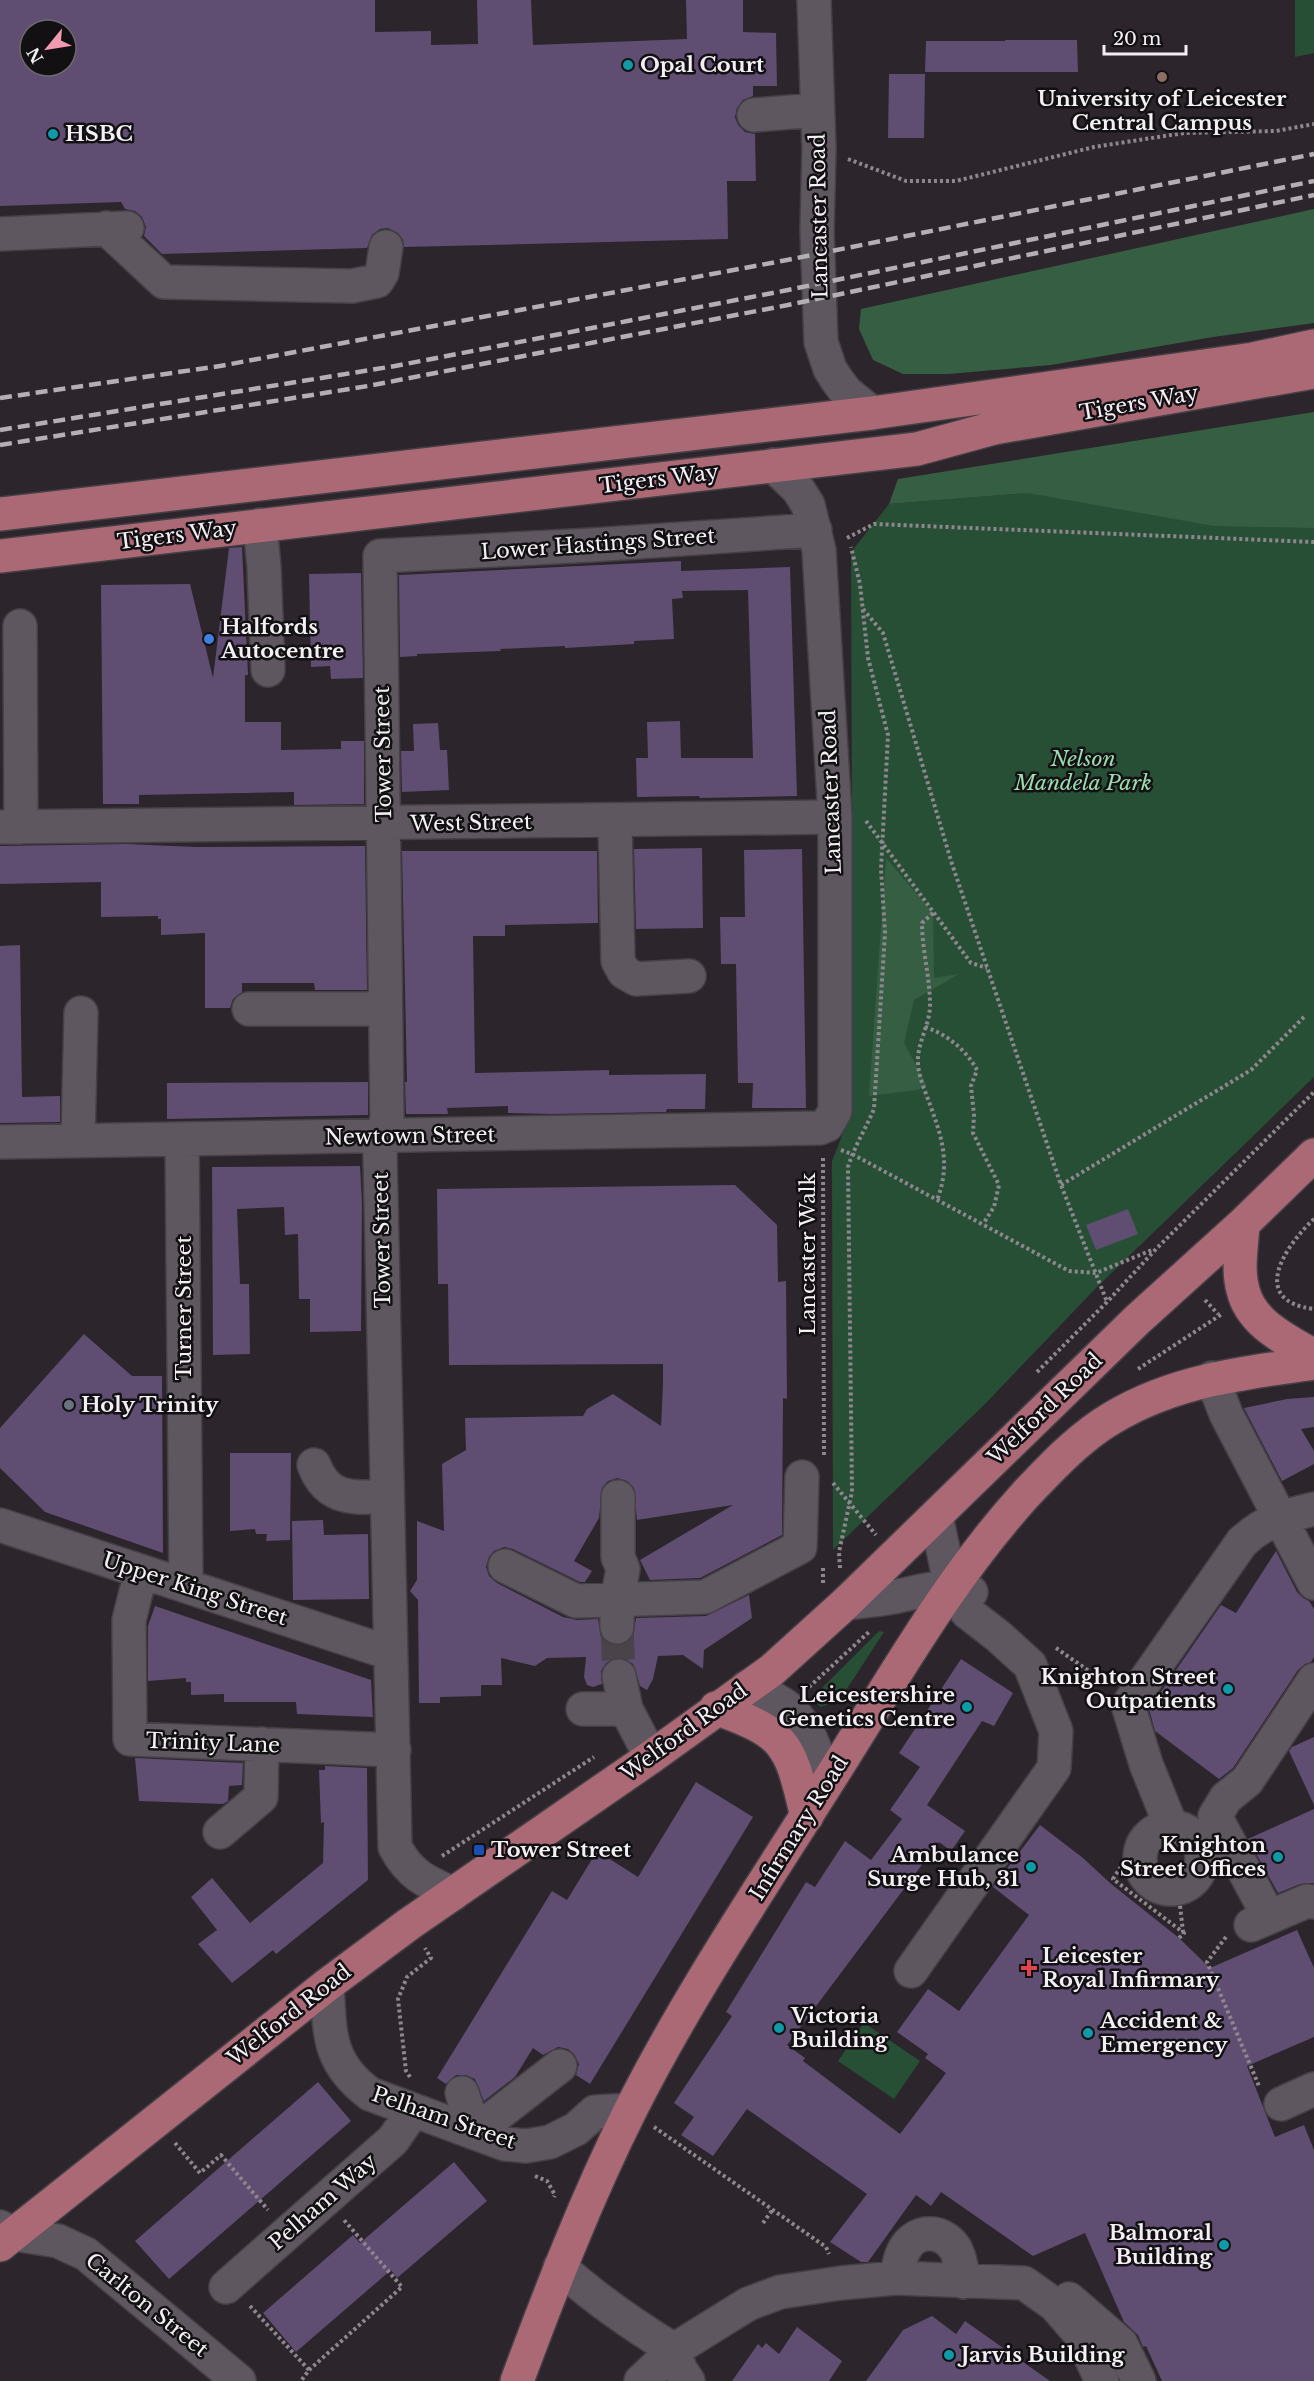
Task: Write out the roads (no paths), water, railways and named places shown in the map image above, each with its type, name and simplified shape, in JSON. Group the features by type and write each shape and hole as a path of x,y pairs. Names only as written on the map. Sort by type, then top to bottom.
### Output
{"main road":[{"name":"Tigers Way","path":"0,513 872,413 1253,359 1314,346"},
{"name":"Tigers Way","path":"0,556 917,449 994,428 1314,372"},
{"name":"Welford Road","path":"5,2235 157,2120 327,1984 651,1757 795,1650 835,1596 936,1516 1314,1155"},
{"path":"1243,1224 1241,1271 1243,1290 1248,1303 1260,1320 1277,1334 1314,1356"},
{"name":"Infirmary Road","path":"516,2381 560,2267 597,2181 630,2110 693,1994 932,1615 1001,1522 1073,1446 1101,1425 1135,1405 1166,1391 1212,1378 1314,1363"},
{"path":"716,1708 769,1732 782,1745 792,1762 807,1816"}],"street":[{"name":"Lancaster Road","path":"814,0 819,149 817,230 821,342 830,369 837,380 846,392 872,413"},
{"path":"754,116 817,110"},
{"path":"106,228 164,282 352,286 377,281 382,273 386,247"},
{"path":"0,234 138,228"},
{"name":"Lancaster Road","path":"773,465 798,489 808,505 819,550 835,817 835,1111 827,1125 825,1143"},
{"path":"260,525 268,670"},
{"name":"Lower Hastings Street","path":"380,556 815,530"},
{"name":"Tower Street","path":"380,556 387,1117 380,1154 395,1846 403,1862 414,1874 453,1894"},
{"path":"10,827 20,626"},
{"name":"West Street","path":"10,827 835,817"},
{"path":"615,821 618,961 624,972 636,978 689,976"},
{"path":"249,1009 385,1009"},
{"path":"78,1140 81,1013"},
{"name":"Newtown Street","path":"0,1142 383,1136 825,1143"},
{"name":"Turner Street","path":"182,1139 186,1585"},
{"path":"1212,1378 1226,1414 1314,1583"},
{"path":"314,1465 318,1476 328,1488 346,1497 387,1497"},
{"path":"505,1566 576,1601 617,1613 705,1597 801,1547 819,1472"},
{"path":"617,1613 623,1569 618,1557 618,1497"},
{"path":"1170,1826 1160,1828 1151,1834 1144,1842 1140,1852 1143,1872 1149,1880 1168,1889 1187,1884 1200,1869 1201,1849 1197,1840 1190,1833 1170,1826 1146,1764 1128,1705 1242,1542 1258,1528 1280,1517 1314,1509"},
{"path":"911,1971 1054,1768 1056,1731 1030,1665 999,1636 967,1612 951,1587 936,1516"},
{"name":"Upper King Street","path":"0,1525 390,1653"},
{"name":"Trinity Lane","path":"141,1572 129,1620 130,1739 394,1750"},
{"path":"835,1596 894,1597 911,1592 951,1587"},
{"path":"932,1615 968,1638 999,1636"},
{"path":"619,1676 626,1710 651,1757"},
{"path":"1314,1680 1247,1781 1226,1798 1215,1816 1260,1921 1308,1901 1314,1902"},
{"path":"747,1687 782,1703 791,1712 804,1728 818,1754 826,1784"},
{"path":"583,1709 626,1710"},
{"path":"220,1832 261,1797 262,1744"},
{"name":"Pelham Street","path":"327,1984 328,2026 332,2042 345,2071 356,2084 370,2094 505,2144 526,2146 550,2142 576,2129 595,2112 630,2110"},
{"path":"462,2093 475,2132 560,2066"},
{"path":"1281,2104 1314,2089"},
{"name":"Pelham Way","path":"228,2286 393,2140 413,2111"},
{"path":"896,2278 900,2258 909,2243 922,2234 935,2234 947,2239 956,2249 963,2282"},
{"name":"Carlton Street","path":"5,2235 58,2241 86,2254 226,2377"},
{"path":"560,2267 588,2292 630,2323 674,2350 680,2369 688,2381"},
{"path":"641,2381 674,2350 748,2304 780,2292 896,2278 1044,2284 1060,2291 1121,2344 1139,2381"},
{"path":"1024,2283 1054,2305 1080,2334 1102,2381"}],"tunnel":[{"path":"617,1627 619,1676"}],"railway":[{"path":"0,398 220,366 787,260 1314,154"},
{"path":"0,430 395,366 788,290 1314,181"},
{"path":"0,445 368,386 788,305 1314,195"}],"place":[{"name":"Opal Court","path":"628,65"},
{"name":"University of Leicester Central Campus","path":"1162,77"},
{"name":"HSBC","path":"53,134"},
{"name":"Halfords Autocentre","path":"209,639"},
{"name":"Holy Trinity","path":"69,1405"},
{"name":"Knighton Street Outpatients","path":"1228,1689"},
{"name":"Leicestershire Genetics Centre","path":"967,1707"},
{"name":"Tower Street","path":"479,1850"},
{"name":"Knighton Street Offices","path":"1278,1857"},
{"name":"Ambulance Surge Hub, 31","path":"1031,1867"},
{"name":"Leicester Royal Infirmary","path":"1029,1968"},
{"name":"Victoria Building","path":"779,2028"},
{"name":"Accident & Emergency","path":"1088,2033"},
{"name":"Balmoral Building","path":"1224,2245"},
{"name":"Jarvis Building","path":"949,2355"}],"park label":[{"name":"Nelson Mandela Park","path":"1083,771"}]}
